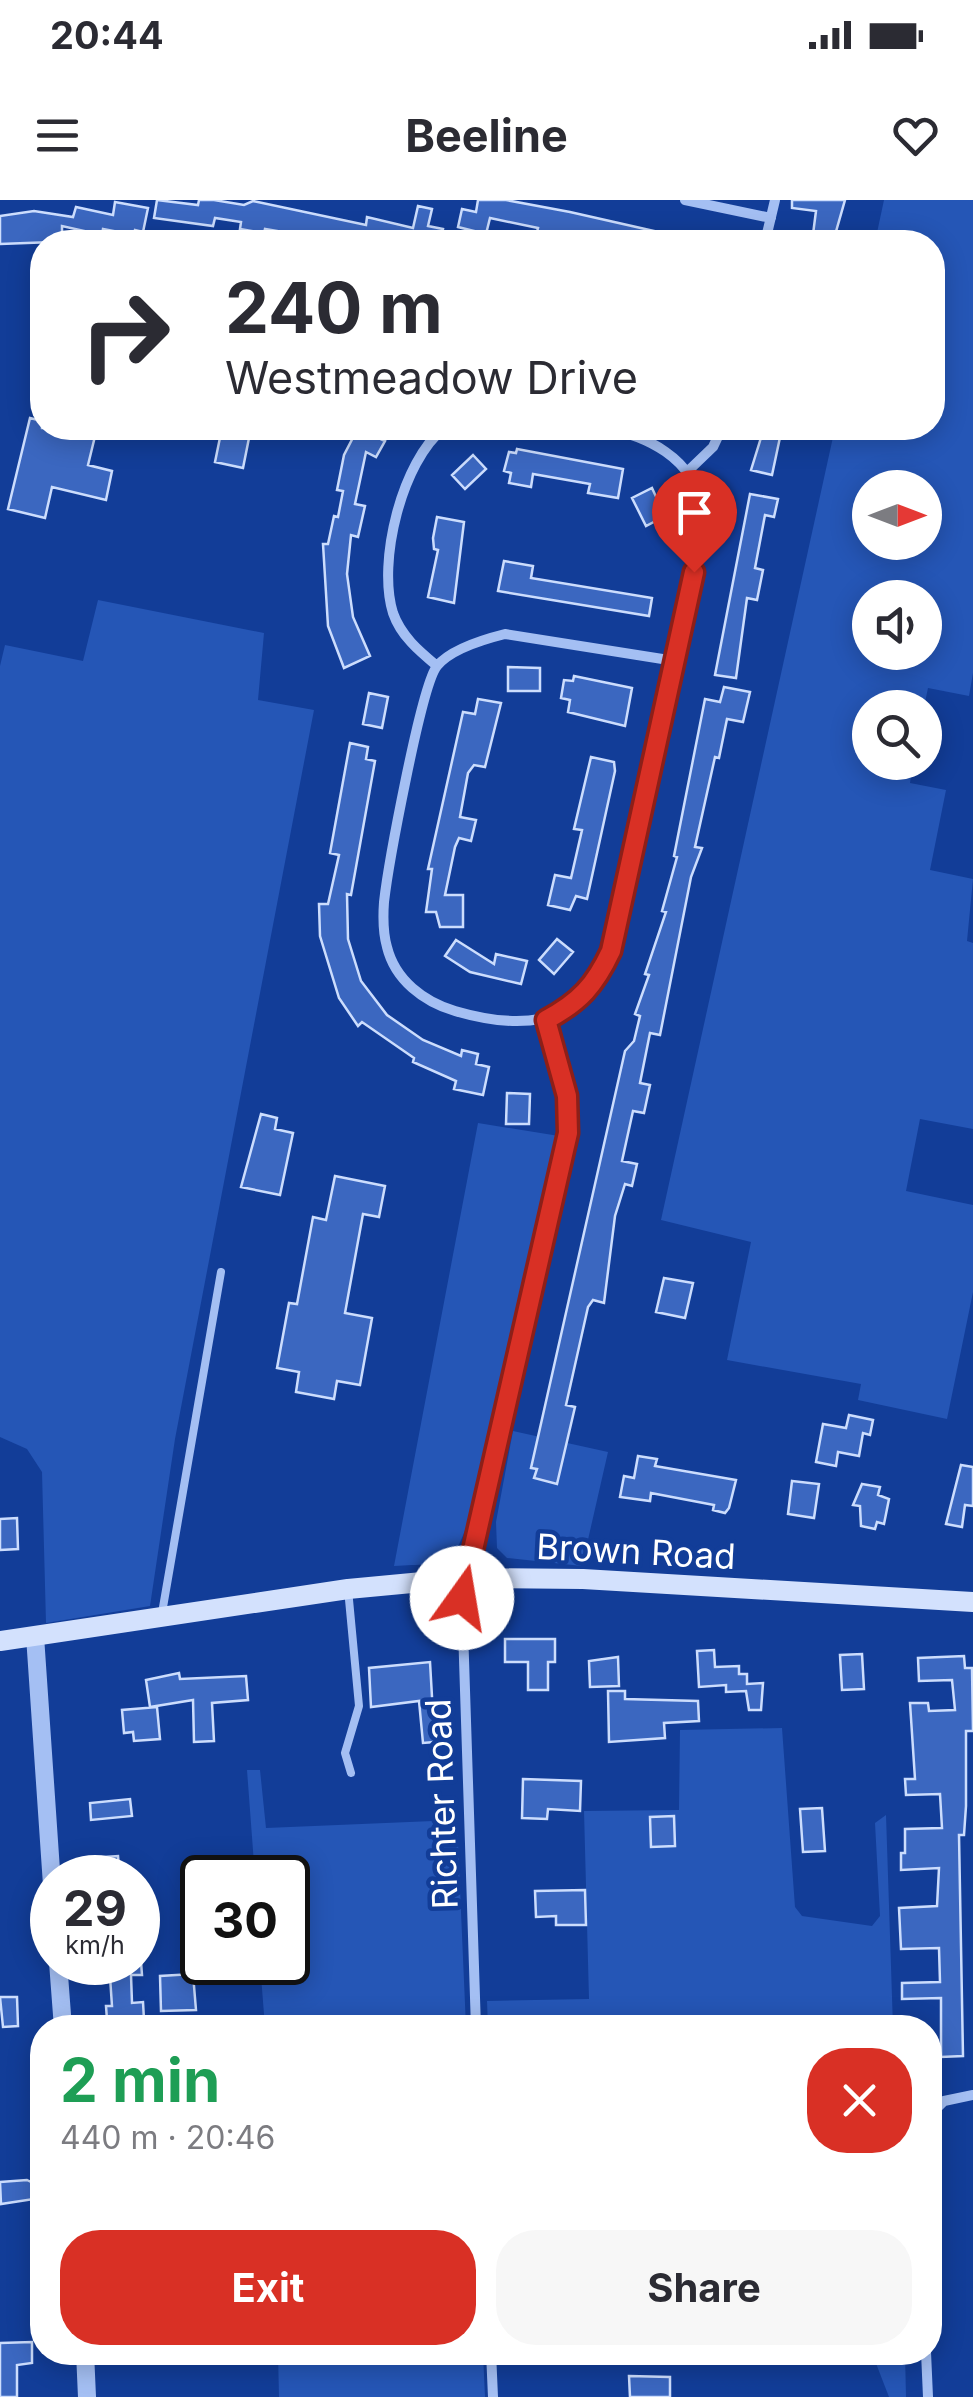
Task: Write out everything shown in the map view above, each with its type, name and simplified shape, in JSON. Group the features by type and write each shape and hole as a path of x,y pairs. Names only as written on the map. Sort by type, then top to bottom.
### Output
{"main road":[{"name":"Brown Road","path":"0,1641 348,1589 466,1578 583,1580 973,1602"}],"street":[{"path":"685,200 771,218"},
{"path":"768,230 775,200"},
{"path":"431,440 408,474 388,564 394,616 408,640 438,666"},
{"path":"643,440 660,445 686,472 701,506 700,542 676,660 611,951 594,985 574,1005 546,1020 500,1021 456,1012 413,990 387,950 384,902 422,708 438,666 481,640 505,634 676,660"},
{"path":"686,472 716,440"},
{"name":"Richter Road","path":"476,2015 462,1598 568,1133 567,1096 546,1020"},
{"path":"35,1636 50,1855"},
{"path":"59,1985 61,2015"},
{"path":"942,2103 973,2095"},
{"path":"85,2365 87,2397"},
{"path":"492,2365 493,2397"},
{"path":"927,2365 928,2397"}],"lane":[{"path":"161,1618 221,1272"},
{"path":"348,1589 358,1706 344,1753 350,1773"}],"shaded area":[{"path":"884,200 973,200 973,673 969,696 928,688 852,690 852,780 910,780 910,783 946,790 930,870 973,879 967,941 973,943 973,1129 920,1119 906,1191 973,1205 973,1292 947,1419 858,1400 861,1384 727,1360 751,1242 661,1220 832,440 945,440 945,230 878,230"},
{"path":"98,600 264,633 258,700 314,710 175,1439 150,1606 46,1623 42,1472 27,1449 0,1437 0,666 5,645 83,661"},
{"path":"478,1123 559,1136 470,1517 458,1547 446,1561 394,1566"},
{"path":"513,1431 608,1452 582,1566 507,1558 497,1548 496,1522"},
{"path":"782,1728 795,1907 802,1916 872,1926 880,1916 875,1823 886,1815 893,2015 488,2015 487,2001 589,1999 584,1811 679,1810 680,1730"},
{"path":"247,1770 260,1770 266,1828 457,1820 465,2015 264,2015 262,1985 310,1985 310,1855 253,1855"},
{"path":"278,2365 484,2365 485,2397 279,2397"},
{"path":"877,2365 905,2365 906,2397 889,2397"}],"building":[{"path":"157,200 198,205 199,200 244,205 253,201 366,225 367,217 413,228 418,206 432,209 428,226 443,229 246,230 240,229 241,222 215,218 213,226 154,218"},
{"path":"478,200 506,200 650,230 538,230 490,218 487,230 458,227 462,209 476,212"},
{"path":"792,200 845,200 836,230 814,230 816,211 792,208"},
{"path":"115,202 148,208 143,230 80,230 62,226 62,230 30,230 30,243 0,244 0,216 34,211 73,217 76,207 113,215"},
{"path":"30,418 30,440 94,440 88,465 112,471 106,500 52,487 45,518 8,509"},
{"path":"220,440 249,440 243,468 215,462"},
{"path":"352,440 385,441 376,457 366,452 355,504 365,506 358,537 351,535 347,574 353,617 370,656 344,668 328,626 323,544 328,544 334,516 338,517 343,491 337,490 344,455"},
{"path":"760,440 779,440 772,475 751,470"},
{"path":"517,449 623,469 618,498 588,493 590,484 533,474 531,487 509,483 511,473 504,471 509,452 516,453"},
{"path":"473,455 486,469 465,489 452,475"},
{"path":"652,488 665,516 646,526 632,498"},
{"path":"750,494 778,499 774,517 765,515 755,568 763,570 757,600 747,598 736,678 715,675"},
{"path":"437,517 464,522 454,603 428,597 438,550 434,549 433,538"},
{"path":"504,561 533,566 531,578 652,598 649,616 498,591"},
{"path":"508,667 540,668 540,691 508,691"},
{"path":"574,676 632,688 625,726 568,712 570,700 561,698 564,680 573,681"},
{"path":"724,687 750,692 743,722 727,719 719,758 715,757 695,847 702,848 691,877 660,1035 650,1033 640,1083 650,1085 644,1113 633,1111 622,1161 637,1164 632,1186 625,1184 615,1216 604,1303 593,1300 588,1307 566,1405 575,1407 557,1484 534,1478 537,1469 531,1468 625,1051 634,1041 640,1016 635,1014 666,912 662,911 677,857 674,856 705,699 720,702"},
{"path":"369,693 388,697 382,728 363,724"},
{"path":"478,699 501,703 485,767 474,765 468,773 460,817 476,820 471,841 459,838 455,847 445,895 463,895 463,927 440,927 436,912 426,912 432,869 428,869 463,712 475,714"},
{"path":"350,743 368,747 366,759 375,761 351,895 347,894 348,939 361,981 387,1015 423,1040 461,1056 462,1050 478,1054 476,1064 489,1067 483,1095 454,1089 456,1081 413,1062 414,1058 362,1022 358,1026 339,998 320,936 319,904 328,904 339,855 330,853"},
{"path":"591,757 614,762 615,771 587,899 576,896 570,910 548,905 555,875 571,878 582,830 574,829"},
{"path":"557,939 573,952 554,974 539,960"},
{"path":"456,940 494,964 496,954 527,961 521,984 470,972 445,956"},
{"path":"507,1093 530,1094 529,1124 506,1124"},
{"path":"261,1114 277,1118 275,1129 293,1133 280,1195 241,1187"},
{"path":"335,1176 385,1186 379,1217 363,1214 345,1313 372,1318 360,1385 337,1381 334,1399 296,1392 299,1372 277,1368 289,1303 297,1304 313,1217 326,1220"},
{"path":"664,1278 693,1283 685,1318 656,1312"},
{"path":"849,1415 873,1420 870,1435 863,1433 859,1456 838,1452 836,1466 816,1462 823,1424 846,1428"},
{"path":"638,1456 657,1459 655,1466 736,1480 729,1508 725,1513 713,1510 714,1505 651,1493 650,1501 620,1497 624,1476 634,1478"},
{"path":"961,1465 973,1467 973,1506 965,1505 962,1527 946,1524"},
{"path":"792,1481 819,1484 814,1518 788,1514"},
{"path":"862,1484 880,1487 878,1495 889,1499 884,1524 877,1522 875,1529 861,1526 860,1506 853,1505"},
{"path":"17,1518 18,1549 0,1550 0,1519"},
{"path":"505,1639 555,1639 555,1662 548,1662 548,1690 528,1690 528,1662 505,1662"},
{"path":"714,1650 715,1667 739,1666 739,1674 747,1674 747,1684 763,1683 761,1710 749,1710 746,1691 726,1692 726,1685 699,1687 697,1651"},
{"path":"862,1654 864,1689 842,1690 840,1655"},
{"path":"964,1656 965,1668 972,1668 973,1731 966,1731 966,1806 964,1835 959,1835 963,2056 942,2057 941,1998 902,1999 902,1983 940,1982 939,1948 901,1949 899,1908 937,1906 939,1868 901,1870 905,1829 942,1828 940,1794 906,1795 905,1779 915,1779 910,1703 928,1703 929,1711 955,1710 952,1680 919,1681 918,1658"},
{"path":"618,1657 619,1686 590,1687 589,1661"},
{"path":"430,1662 433,1714 440,1714 442,1733 434,1734 434,1742 423,1743 419,1701 371,1707 369,1668"},
{"path":"179,1673 180,1679 246,1676 248,1700 212,1703 214,1741 194,1742 193,1700 150,1707 146,1680"},
{"path":"608,1691 625,1691 625,1699 698,1701 699,1721 664,1723 665,1738 609,1742"},
{"path":"157,1707 160,1739 134,1741 133,1732 124,1733 122,1710"},
{"path":"523,1779 581,1781 580,1811 548,1809 547,1819 522,1818"},
{"path":"130,1799 132,1816 91,1820 90,1803"},
{"path":"822,1808 825,1851 803,1852 800,1809"},
{"path":"674,1816 675,1846 651,1847 650,1817"},
{"path":"585,1890 586,1925 556,1925 556,1916 536,1917 535,1891"},
{"path":"180,1975 180,1985 194,1985 196,2010 161,2011 160,1976"},
{"path":"111,1985 131,1985 132,2003 143,2002 144,2015 107,2015 106,2006 112,2006"},
{"path":"0,1997 17,1997 18,2026 3,2027"},
{"path":"0,2182 30,2182 30,2200 1,2204"},
{"path":"30,2342 30,2363 17,2365 17,2397 0,2397 0,2343"},
{"path":"629,2376 670,2377 670,2397 630,2397"}],"route":[{"path":"462,1598 568,1133 563,1075 546,1020 574,1005 594,985 611,951 694,572"}]}
